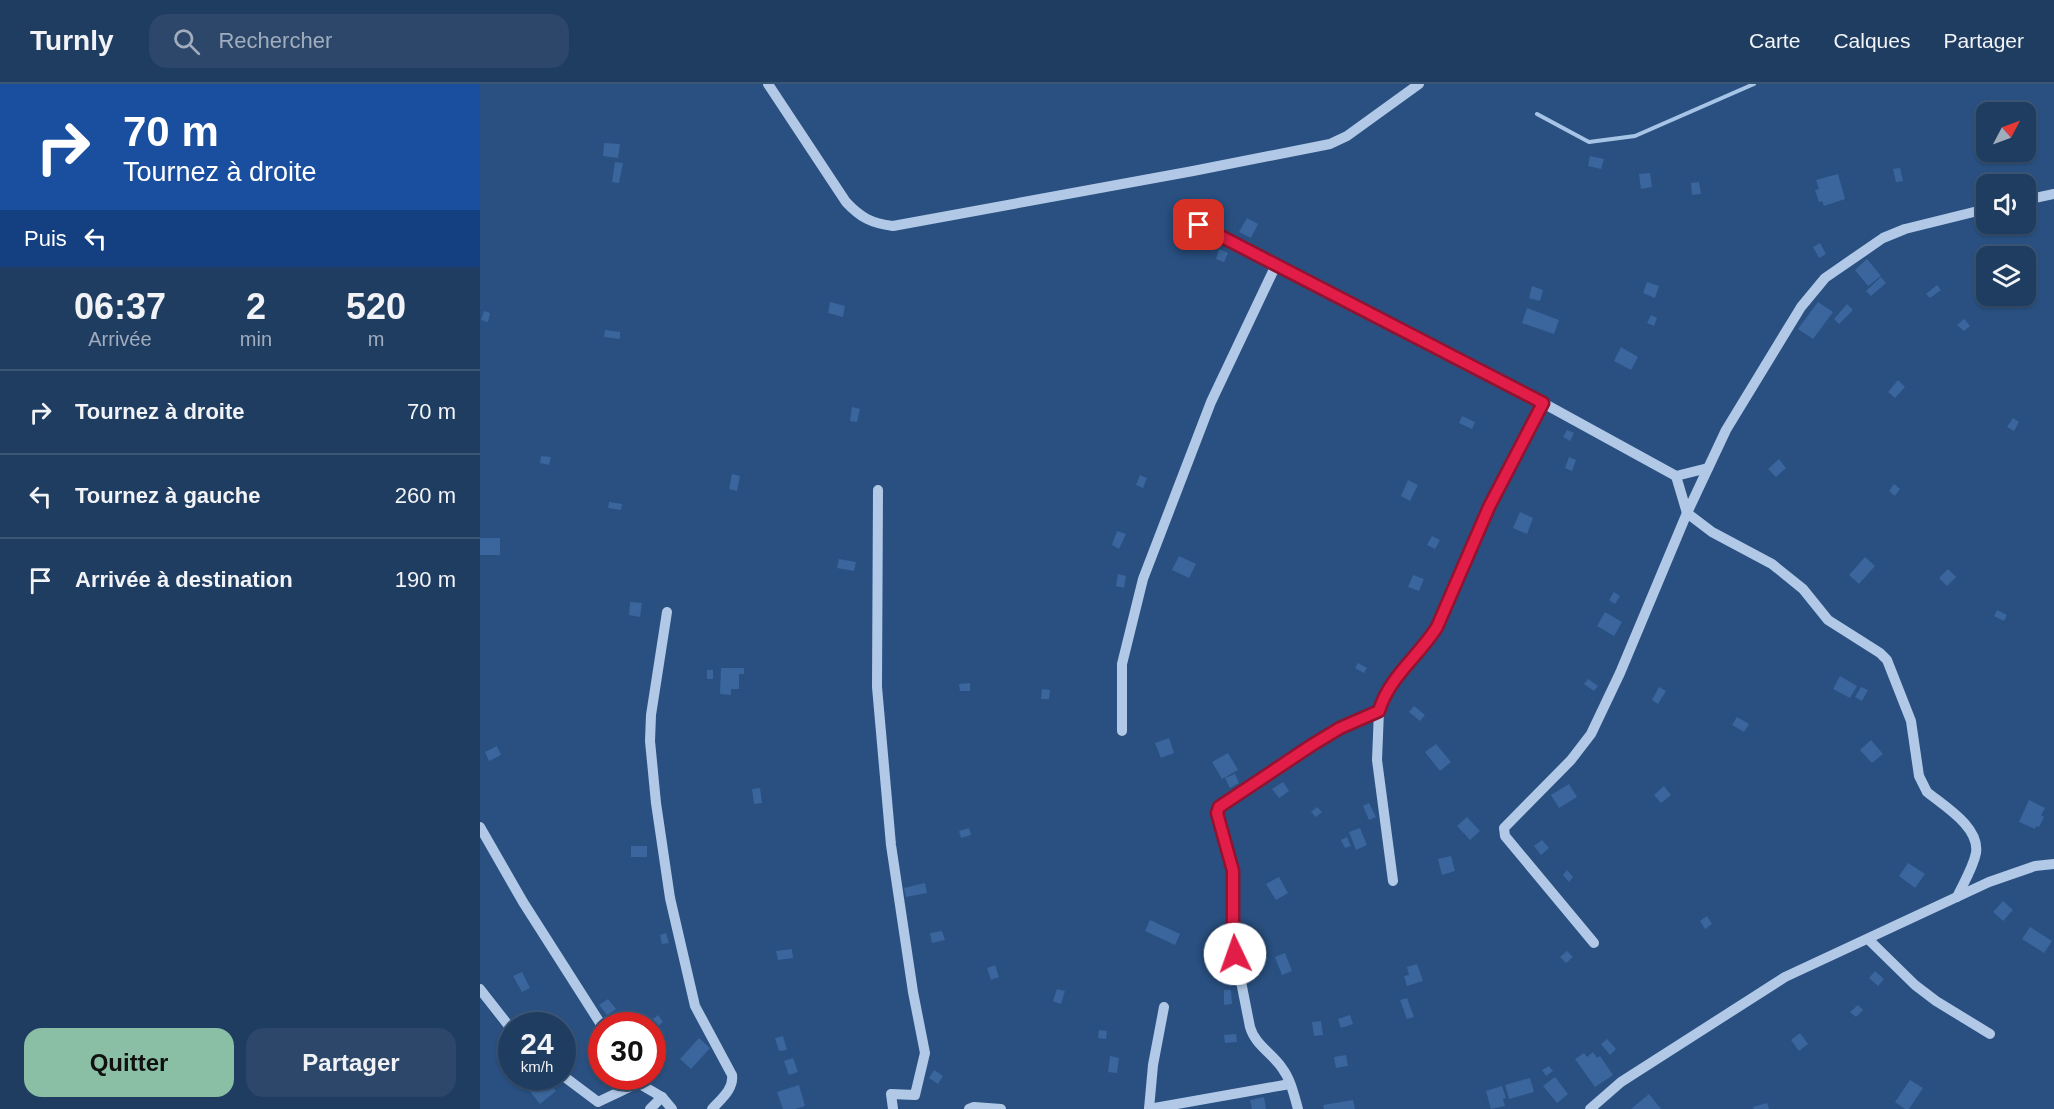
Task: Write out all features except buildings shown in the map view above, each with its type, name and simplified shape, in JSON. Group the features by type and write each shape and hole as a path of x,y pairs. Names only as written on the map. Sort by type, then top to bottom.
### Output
{"street":[{"path":"768,84 846,202 859,215 875,223 893,226 1330,144 1347,136 1419,84"},
{"path":"2036,198 2054,194"},
{"path":"1594,943 1505,836 1504,828 1571,760 1591,734 1726,430 1801,307 1825,278 1883,238 1905,229 1976,211"},
{"path":"1199,225 1543,403 1676,476 1708,468"},
{"path":"1122,731 1122,664 1143,579 1210,402 1276,265"},
{"path":"1393,881 1377,760 1379,711 1383,695 1427,643 1437,627 1489,507 1543,403"},
{"path":"1676,476 1688,513 1712,532 1772,564 1803,589 1828,620 1880,653 1887,660 1911,721 1922,785 1965,825 1972,834 1976,846 1975,856 1957,897"},
{"path":"878,490 877,687 891,845 913,992 925,1053 915,1095 891,1095 893,1109"},
{"path":"667,612 651,715 650,741 656,803 670,898 694,1006 732,1076 733,1082 730,1088 712,1109"},
{"path":"1298,1109 1290,1084 1280,1065 1252,1035 1233,941 1233,871 1217,813 1223,803 1312,745 1340,728 1379,711"},
{"path":"480,826 523,902 593,1012"},
{"path":"1590,1109 1621,1082 1785,977 1989,882 2035,866 2054,864"},
{"path":"1868,939 1915,985 1936,1001 1990,1034"},
{"path":"480,989 498,1012"},
{"path":"1164,1007 1153,1065 1149,1109 1200,1104 1290,1084"},
{"path":"576,1086 598,1102 619,1090"},
{"path":"651,1090 662,1097 672,1109"},
{"path":"650,1109 662,1097"},
{"path":"969,1109 1001,1109"}],"waterway":[{"path":"1537,114 1589,142 1635,136 1754,84"}],"route":[{"path":"1199,225 1543,403 1489,507 1437,627 1427,643 1383,695 1379,711 1340,728 1219,807 1217,813 1233,871 1235,954"}]}
